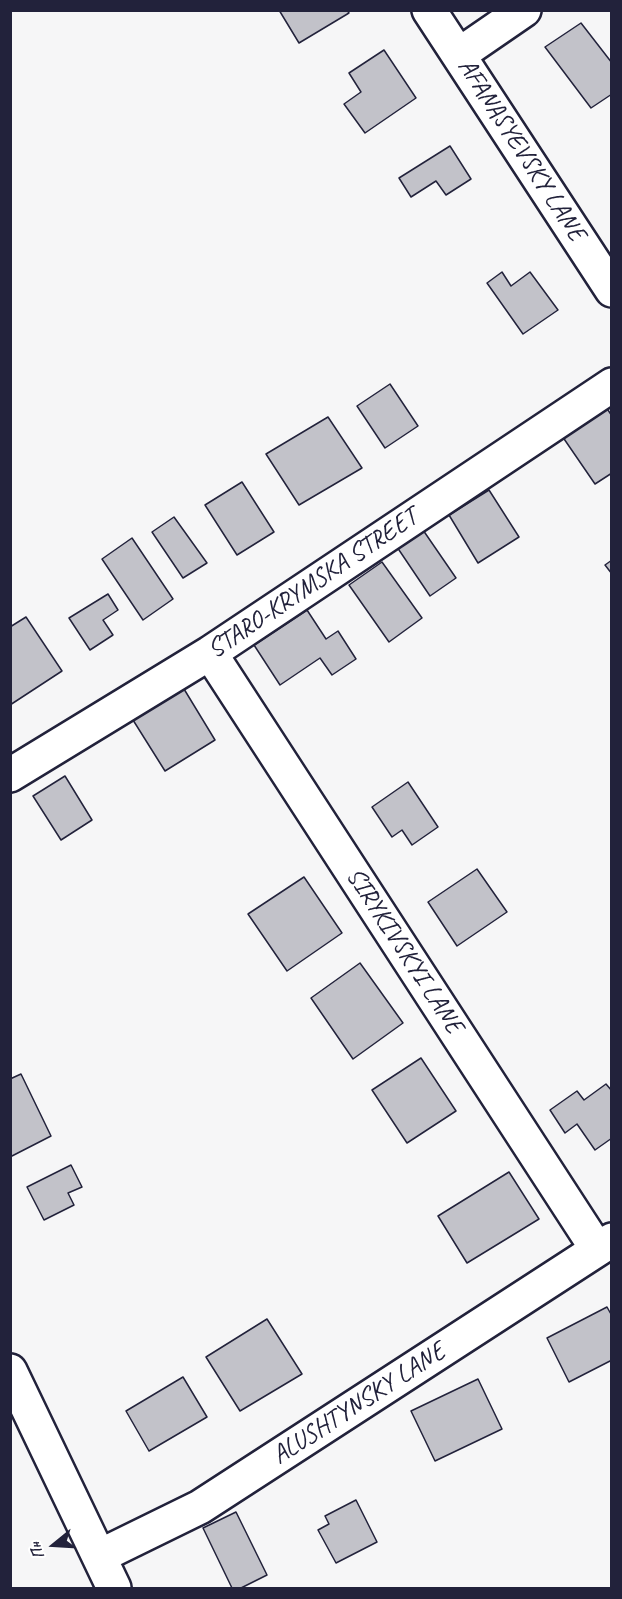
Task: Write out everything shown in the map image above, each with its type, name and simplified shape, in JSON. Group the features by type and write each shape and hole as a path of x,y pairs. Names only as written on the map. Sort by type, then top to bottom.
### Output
{"street":[{"name":"AFANASYEVSKY LANE","path":"429,10 460,54 612,290"},
{"path":"460,54 524,10"},
{"name":"STARO-KRYMSKA STREET","path":"10,775 210,653 612,385"},
{"name":"SIRYKIVSKYI LANE","path":"210,653 604,1244"},
{"name":"ALUSHTYNSKY LANE","path":"99,1556 200,1507 604,1244"},
{"path":"10,1371 114,1588"}],"building":[{"path":"279,10 347,10 349,13 299,43"},
{"path":"581,23 612,63 612,94 591,108 545,47"},
{"path":"384,50 416,98 365,133 344,104 361,92 349,73"},
{"path":"450,146 471,179 446,195 436,181 411,197 399,178"},
{"path":"502,272 511,286 530,272 558,310 523,334 487,283"},
{"path":"390,384 418,426 385,448 357,406"},
{"path":"604,404 612,416 612,473 595,484 560,433"},
{"path":"328,417 362,468 299,505 266,454"},
{"path":"242,482 274,532 237,555 205,505"},
{"path":"489,490 519,537 478,563 449,515"},
{"path":"174,517 207,563 183,578 152,532"},
{"path":"423,530 456,578 430,596 397,547"},
{"path":"132,538 173,599 143,620 102,559"},
{"path":"612,560 612,574 605,565"},
{"path":"382,562 422,618 389,642 349,585"},
{"path":"108,594 118,610 103,620 113,635 90,650 69,618"},
{"path":"307,610 326,639 338,631 356,659 332,675 320,658 280,685 254,645"},
{"path":"26,617 62,671 10,705 10,627"},
{"path":"184,689 215,740 165,771 133,720"},
{"path":"65,776 92,820 61,840 33,796"},
{"path":"408,782 438,827 412,845 402,830 392,837 372,807"},
{"path":"477,869 507,912 457,946 428,902"},
{"path":"304,877 342,933 287,971 248,914"},
{"path":"360,963 403,1023 353,1059 311,998"},
{"path":"421,1058 456,1111 407,1143 372,1090"},
{"path":"21,1074 51,1136 10,1157 10,1079"},
{"path":"606,1084 612,1091 612,1138 595,1150 577,1124 565,1133 550,1110 577,1091 584,1100"},
{"path":"71,1165 82,1187 68,1193 74,1205 44,1220 27,1187"},
{"path":"509,1172 539,1219 467,1263 438,1216"},
{"path":"607,1307 612,1316 612,1360 569,1382 547,1338"},
{"path":"267,1319 302,1374 240,1411 206,1357"},
{"path":"183,1377 207,1417 149,1451 126,1411"},
{"path":"478,1379 502,1429 435,1461 411,1411"},
{"path":"356,1500 377,1542 336,1563 318,1530 329,1524 325,1516"},
{"path":"236,1512 267,1575 241,1588 232,1588 203,1528"}]}
